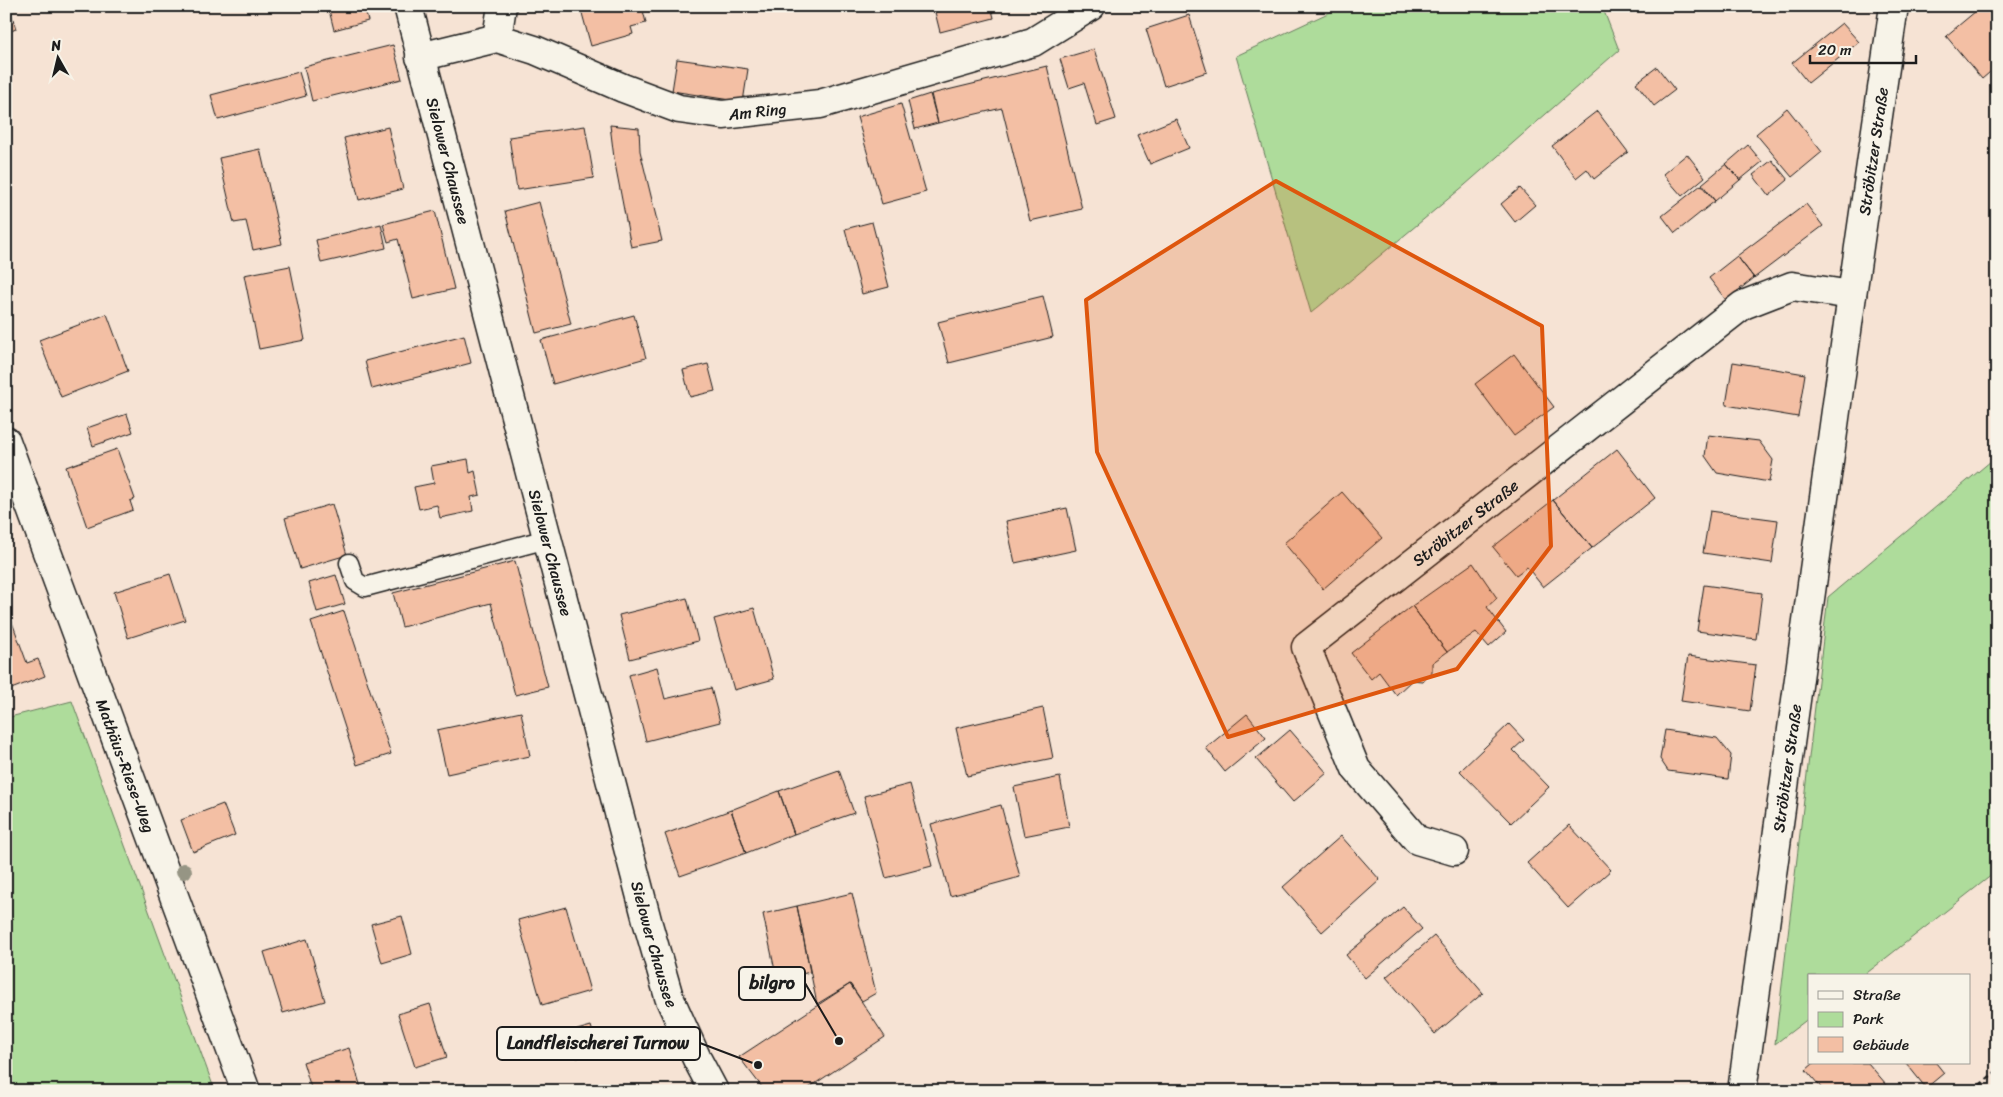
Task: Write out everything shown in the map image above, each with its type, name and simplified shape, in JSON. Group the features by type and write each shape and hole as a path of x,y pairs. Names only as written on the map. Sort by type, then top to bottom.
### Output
{"street":[{"name":"Sielower Chaussee","path":"408,6 648,924 669,997 696,1059 714,1091"},
{"path":"420,57 497,38 502,6"},
{"name":"Am Ring","path":"497,38 535,50 623,88 679,109 723,115 820,104 1033,42 1091,6"},
{"name":"Ströbitzer Straße","path":"1742,1091 1894,6"},
{"name":"Ströbitzer Straße","path":"1454,851 1417,840 1356,769 1306,647 1743,305 1792,286 1852,295"},
{"name":"Mathäus-Riese-Weg","path":"6,441 246,1091"}],"lane":[{"path":"349,563 355,581 365,587 547,539"}],"path":[{"path":"1973,1091 1997,1071"}],"highlighted area":[{"path":"1276,181 1542,326 1551,546 1457,669 1228,737 1097,452 1086,300"}],"green space":[{"path":"1343,6 1602,6 1619,50 1465,185 1311,313 1236,56"},
{"path":"1997,456 1997,871 1866,974 1808,974 1808,1019 1775,1044 1828,597"},
{"path":"72,701 215,1091 6,1091 6,718"}],"building":[{"path":"6,6 9,6 16,29 6,33"},
{"path":"328,6 364,6 368,21 334,30"},
{"path":"580,6 642,6 646,23 631,27 633,34 591,46"},
{"path":"956,6 991,6 994,18 940,32 935,12"},
{"path":"1982,6 1994,6 1997,10 1997,66 1982,79 1946,36"},
{"path":"1189,15 1207,72 1164,86 1146,29"},
{"path":"1842,23 1859,42 1808,83 1792,63"},
{"path":"393,45 402,79 312,101 304,67"},
{"path":"1094,49 1116,119 1097,125 1084,83 1069,88 1060,59"},
{"path":"677,59 748,69 743,102 672,91"},
{"path":"1047,66 1082,209 1030,221 1002,108 938,123 931,94"},
{"path":"1657,67 1675,90 1654,106 1636,83"},
{"path":"299,72 306,96 218,120 211,95"},
{"path":"930,94 938,123 915,129 908,101"},
{"path":"901,104 926,192 882,204 857,117"},
{"path":"1787,108 1822,152 1792,177 1756,134"},
{"path":"1597,111 1628,152 1594,179 1587,169 1576,178 1552,146"},
{"path":"1176,119 1189,148 1150,164 1137,135"},
{"path":"610,125 639,128 640,151 662,241 631,247 614,158"},
{"path":"585,126 594,178 517,190 509,137"},
{"path":"388,127 403,189 359,200 344,138"},
{"path":"1748,145 1762,162 1740,180 1726,164"},
{"path":"260,149 282,244 253,250 246,221 234,223 219,158"},
{"path":"1687,154 1705,177 1682,196 1663,174"},
{"path":"1772,160 1788,180 1769,196 1753,175"},
{"path":"1726,164 1740,180 1715,201 1702,184"},
{"path":"1701,185 1715,201 1675,233 1662,216"},
{"path":"1520,188 1535,205 1515,222 1501,204"},
{"path":"539,202 571,324 536,333 505,211"},
{"path":"1806,204 1823,226 1754,278 1737,256"},
{"path":"435,211 454,289 413,299 398,239 388,242 383,224"},
{"path":"872,222 889,287 862,294 845,229"},
{"path":"381,224 386,248 321,263 316,240"},
{"path":"1737,256 1754,278 1726,300 1709,278"},
{"path":"290,266 305,340 259,349 244,275"},
{"path":"1043,296 1053,337 949,363 938,322"},
{"path":"107,314 128,371 61,397 39,340"},
{"path":"634,315 646,358 553,384 541,340"},
{"path":"464,335 471,363 372,389 365,361"},
{"path":"1514,354 1554,407 1514,436 1475,384"},
{"path":"1733,362 1805,374 1798,417 1726,405"},
{"path":"708,364 715,391 690,397 683,370"},
{"path":"127,414 133,432 93,446 87,428"},
{"path":"1708,435 1759,441 1773,460 1769,482 1717,473 1705,456"},
{"path":"117,449 135,499 130,501 133,510 87,527 66,467"},
{"path":"1617,449 1655,498 1592,548 1553,500"},
{"path":"468,459 470,473 475,471 480,495 471,497 473,511 440,518 437,505 419,509 414,487 434,483 431,466"},
{"path":"1342,492 1382,538 1323,589 1284,543"},
{"path":"1553,500 1592,548 1543,587 1527,567 1516,575 1493,547"},
{"path":"332,504 347,555 300,569 285,518"},
{"path":"1067,508 1076,550 1015,563 1006,521"},
{"path":"1710,511 1778,520 1772,563 1703,553"},
{"path":"515,561 548,687 515,695 491,603 402,627 393,593"},
{"path":"1473,563 1497,598 1487,607 1506,632 1489,647 1476,632 1447,652 1412,606"},
{"path":"170,574 185,620 128,638 114,592"},
{"path":"336,575 345,604 317,612 309,583"},
{"path":"1704,585 1762,593 1756,639 1697,631"},
{"path":"687,598 698,641 630,659 619,615"},
{"path":"6,606 27,663 38,659 45,676 6,691"},
{"path":"1412,606 1447,652 1432,663 1432,673 1422,681 1412,680 1396,695 1379,672 1371,679 1351,653"},
{"path":"754,608 774,679 734,690 714,619"},
{"path":"344,611 391,754 357,765 311,622"},
{"path":"1688,656 1756,665 1750,711 1681,701"},
{"path":"657,667 665,699 711,688 720,722 646,741 629,675"},
{"path":"1043,708 1053,758 967,776 956,728"},
{"path":"521,712 530,756 447,774 437,730"},
{"path":"1247,714 1266,738 1225,772 1206,748"},
{"path":"1509,724 1524,740 1513,750 1549,787 1511,823 1460,771"},
{"path":"1290,730 1327,773 1293,802 1256,759"},
{"path":"1665,730 1717,738 1731,755 1728,779 1668,771 1660,759"},
{"path":"839,770 854,813 794,834 779,791"},
{"path":"1060,777 1069,827 1024,836 1014,787"},
{"path":"910,784 932,866 886,878 864,796"},
{"path":"779,791 794,834 746,853 731,810"},
{"path":"223,804 235,835 193,852 181,820"},
{"path":"1001,805 1020,877 950,896 931,824"},
{"path":"731,810 746,853 680,876 665,834"},
{"path":"1569,825 1611,870 1568,908 1527,863"},
{"path":"1341,836 1380,880 1322,932 1283,887"},
{"path":"852,893 876,993 862,1001 850,984 817,1004 797,906"},
{"path":"797,906 810,972 777,980 763,914"},
{"path":"566,907 590,991 542,1005 518,920"},
{"path":"1403,907 1422,929 1365,978 1346,955"},
{"path":"402,916 412,954 382,963 371,924"},
{"path":"1434,936 1483,993 1435,1034 1386,977"},
{"path":"307,939 325,1001 283,1013 264,952"},
{"path":"850,984 885,1037 804,1091 765,1091 739,1057"},
{"path":"430,1004 447,1057 415,1067 398,1014"},
{"path":"591,1026 599,1052 577,1058 570,1032"},
{"path":"349,1048 362,1091 312,1091 303,1062"},
{"path":"1813,1064 1869,1064 1892,1091 1824,1091 1806,1070"},
{"path":"1907,1064 1937,1064 1944,1073 1926,1088"}],"place":[{"name":"bilgro","path":"839,1041"},
{"name":"Landfleischerei Turnow","path":"758,1065"}]}
